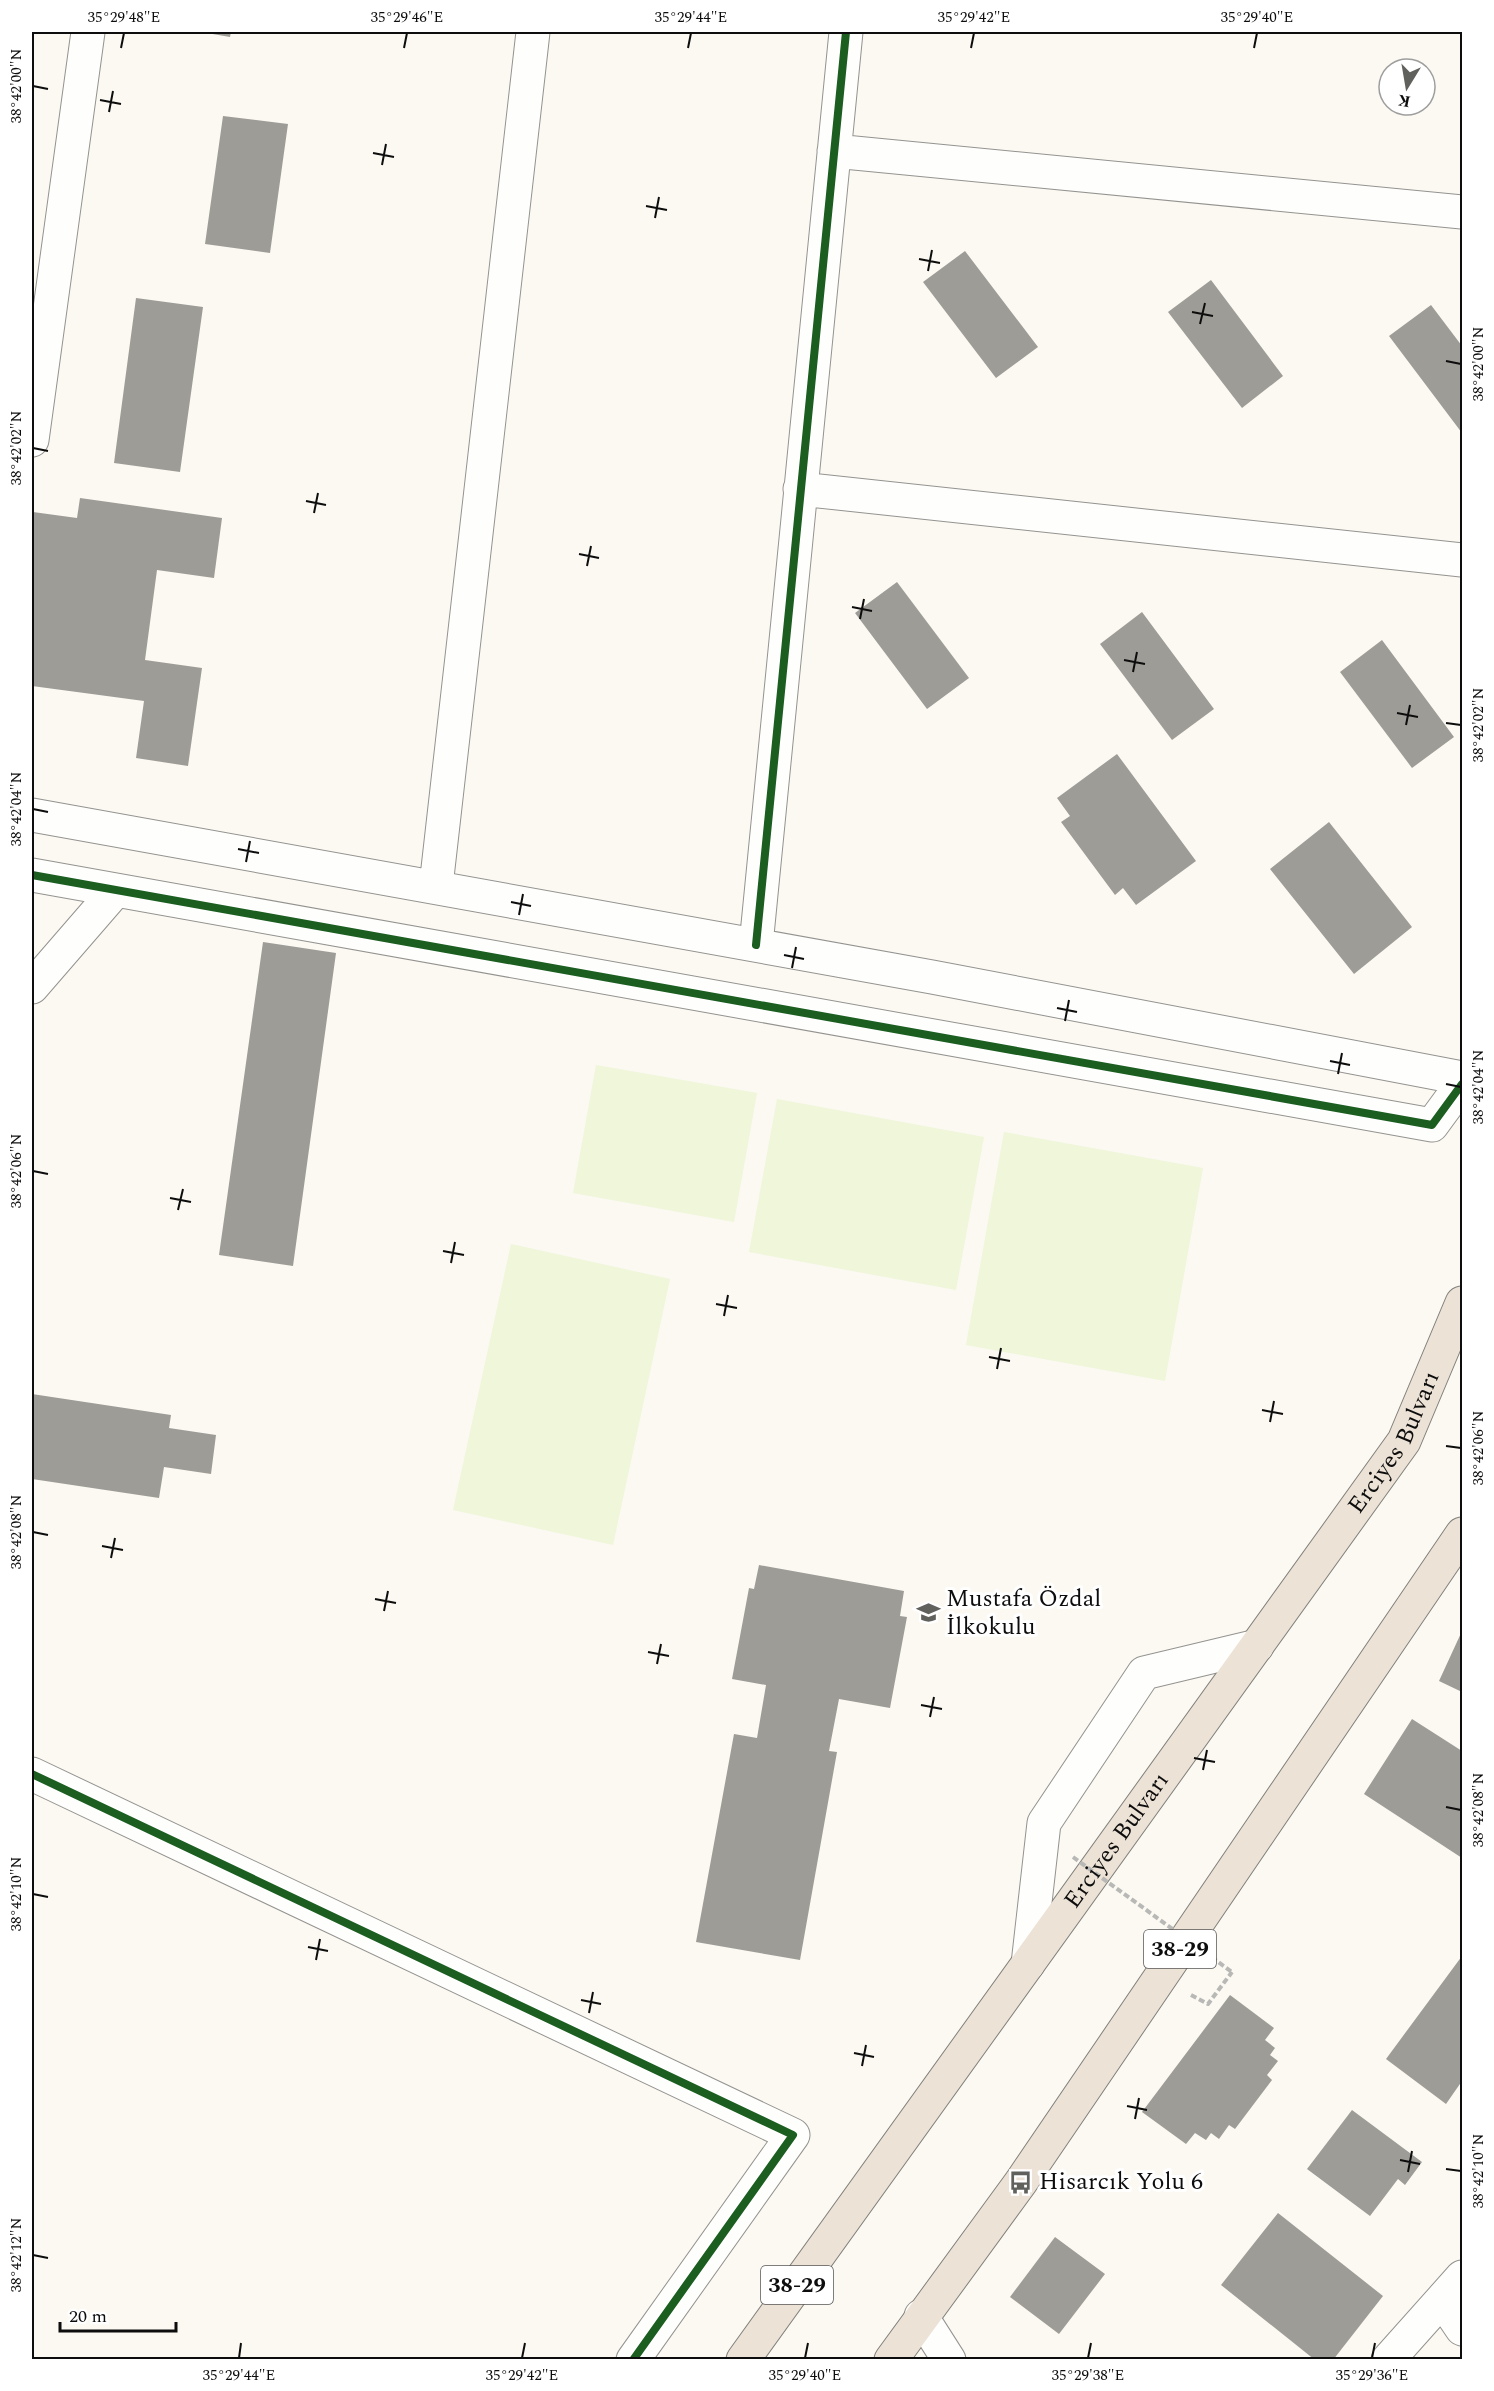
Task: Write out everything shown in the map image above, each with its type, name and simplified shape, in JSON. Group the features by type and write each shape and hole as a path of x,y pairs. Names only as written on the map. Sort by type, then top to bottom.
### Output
{"highway":[{"name":"Erciyes Bulvarı","path":"743,2360 1404,1442 1462,1303"},
{"name":"38-29","path":"891,2360 1021,2182 1462,1534"}],"street":[{"path":"32,440 88,32"},
{"path":"436,886 533,32"},
{"path":"756,945 846,32"},
{"path":"834,151 1462,212"},
{"path":"800,489 1462,560"},
{"path":"32,815 436,886 1462,1078"},
{"path":"32,875 1432,1125 1462,1084"},
{"path":"32,987 116,890"},
{"path":"1028,1964 1044,1823 1144,1673 1257,1647"},
{"path":"32,1774 793,2135 633,2360"},
{"path":"1453,2289 1462,2329"},
{"path":"1388,2360 1453,2289"},
{"path":"921,2316 949,2360"}],"path":[{"path":"1073,1857 1232,1972 1208,2004"}],"green space":[{"path":"596,1065 757,1093 734,1222 573,1193"},
{"path":"777,1099 984,1137 956,1290 749,1252"},
{"path":"1004,1132 1203,1168 1165,1381 966,1345"},
{"path":"511,1244 670,1279 613,1545 453,1510"}],"building":[{"path":"201,32 231,32 230,37"},
{"path":"223,116 288,124 270,253 205,244"},
{"path":"965,251 1038,347 996,378 923,282"},
{"path":"1211,280 1283,376 1242,408 1168,312"},
{"path":"136,298 203,307 180,472 114,463"},
{"path":"1431,305 1462,346 1462,433 1389,336"},
{"path":"80,498 222,518 214,578 157,570 145,660 202,668 188,766 136,758 144,701 32,686 33,512 77,518"},
{"path":"897,582 969,678 927,709 855,613"},
{"path":"1142,612 1214,709 1172,740 1100,644"},
{"path":"1382,640 1454,737 1412,768 1340,672"},
{"path":"1117,754 1196,861 1136,905 1123,888 1115,895 1061,822 1070,816 1057,798"},
{"path":"1329,822 1412,927 1354,974 1270,869"},
{"path":"263,942 336,953 293,1266 219,1255"},
{"path":"32,1394 171,1415 169,1428 216,1435 211,1474 164,1467 159,1498 32,1479"},
{"path":"759,1565 904,1591 900,1616 907,1617 890,1708 839,1699 829,1751 837,1752 800,1960 696,1942 734,1734 757,1738 766,1685 732,1679 749,1588 754,1589"},
{"path":"1462,1631 1462,1692 1439,1681"},
{"path":"1412,1719 1462,1751 1462,1858 1364,1794"},
{"path":"1462,1956 1462,2081 1446,2104 1386,2059"},
{"path":"1230,1995 1274,2028 1265,2040 1275,2048 1270,2055 1278,2061 1267,2075 1272,2080 1235,2129 1229,2125 1219,2139 1211,2133 1206,2140 1195,2133 1186,2144 1142,2112"},
{"path":"1352,2110 1422,2162 1405,2185 1398,2179 1370,2216 1307,2169"},
{"path":"1278,2213 1383,2296 1333,2360 1315,2360 1221,2285"},
{"path":"1055,2237 1105,2274 1059,2334 1010,2297"}],"cycle path":[{"path":"756,945 846,32"},
{"path":"32,875 1432,1125 1462,1084"},
{"path":"32,1774 793,2135 633,2360"}],"place":[{"name":"Mustafa Özdal İlkokulu","path":"928,1613"},
{"name":"Hisarcık Yolu 6","path":"1021,2182"}]}
